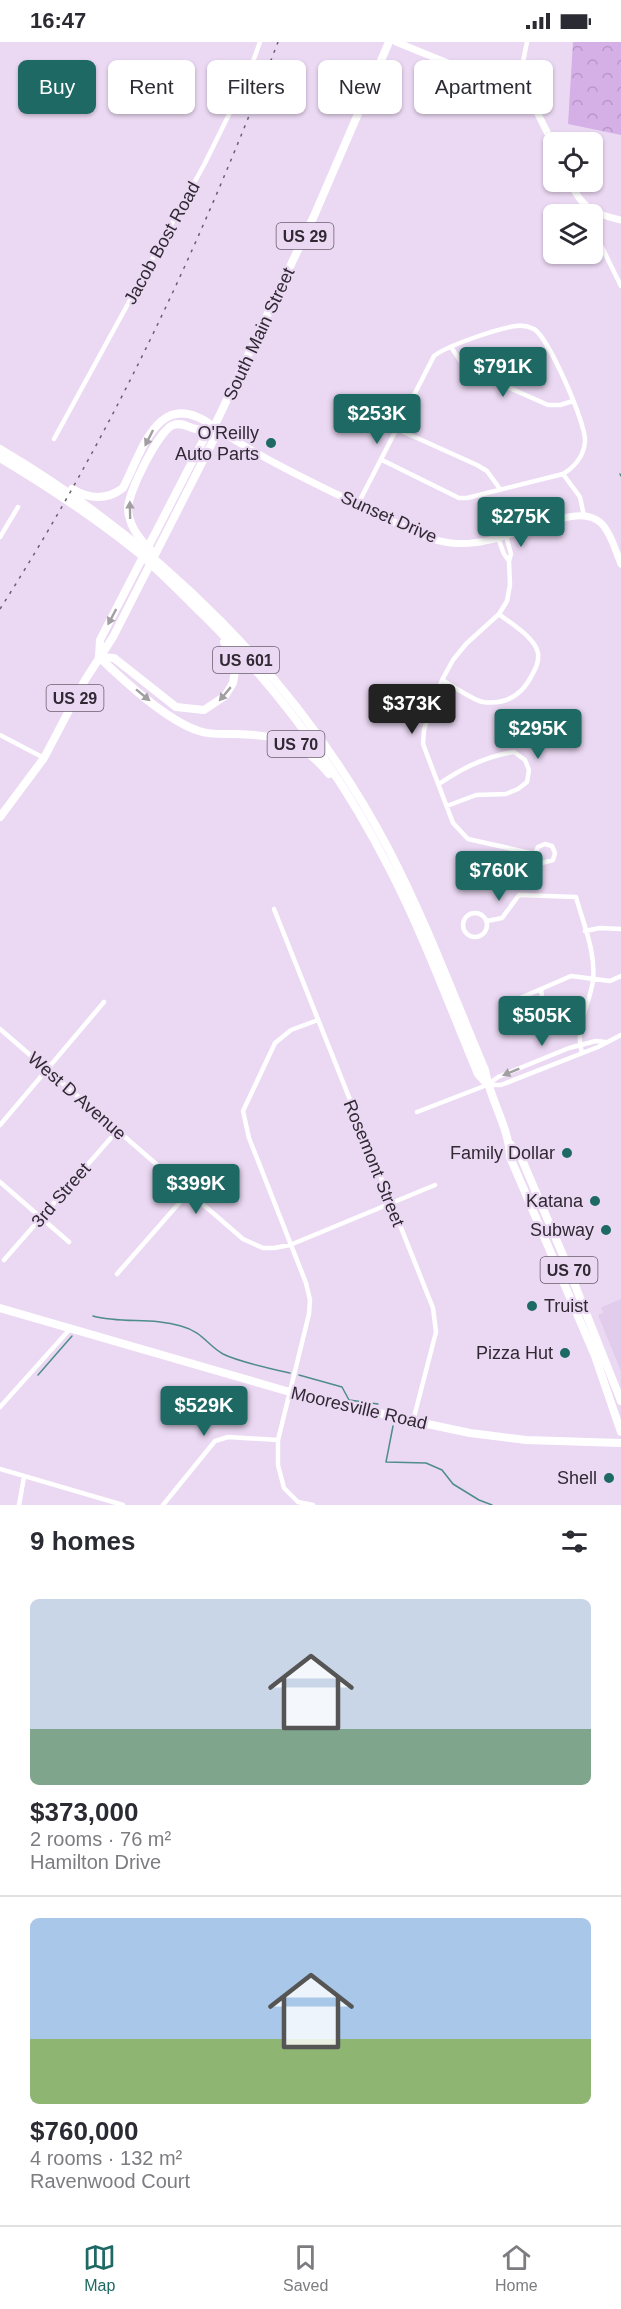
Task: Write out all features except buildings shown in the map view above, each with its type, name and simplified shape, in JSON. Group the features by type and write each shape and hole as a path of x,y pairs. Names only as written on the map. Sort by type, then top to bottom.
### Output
{"highway":[{"path":"0,449 81,494 102,498 115,494 123,488 155,426 165,418 187,414 204,420 214,427"},
{"name":"US 70","path":"214,427 197,429 182,424 172,425 164,431 132,492 128,506 135,532 173,570 185,591 255,656 296,706 368,812 412,896 485,1070 487,1085 510,1144 520,1155 621,1401"},
{"name":"US 601","path":"0,449 32,468 111,523 185,591 265,681 318,750 366,826 418,929"},
{"name":"US 601","path":"0,458 44,485 92,519 185,591"},
{"path":"99,657 114,658 176,707 204,710 215,704 225,696 233,683 235,671 233,657 226,644 185,591"},
{"name":"US 70","path":"99,657 171,718 186,726 201,732 281,738 307,750 319,762 358,820 418,929 478,1074 487,1085"},
{"name":"US 70","path":"510,1144 510,1157 596,1356 621,1432"}],"main road":[{"name":"South Main Street","path":"99,657 100,640 206,435 214,427 314,216 389,42"},
{"name":"South Main Street","path":"0,817 44,758 99,657 113,637 214,439 214,427"},
{"name":"Mooresville Road","path":"0,1308 290,1392 413,1421 470,1433 526,1440 621,1443"}],"street":[{"name":"Jacob Bost Road","path":"54,439 205,163 247,78 260,42"},
{"path":"396,42 440,60"},
{"path":"523,60 527,42"},
{"path":"538,114 547,132"},
{"path":"603,216 621,220"},
{"path":"603,253 621,286"},
{"path":"358,504 434,356 451,347 512,327 529,327 538,332 573,400 584,430 584,445 580,457 574,466 563,474 467,498 459,498 382,460"},
{"path":"451,347 465,368 548,405 560,405 573,400"},
{"name":"Sunset Drive","path":"214,427 239,443 358,504 440,541 472,544 564,519 584,516"},
{"path":"397,429 477,465 487,471 500,489"},
{"path":"563,474 580,497 584,516 594,519 605,528 621,564"},
{"path":"0,537 18,507"},
{"path":"506,536 511,554 508,561"},
{"path":"498,538 508,561 511,577 507,601 499,614 466,644 442,680 424,730 423,744 453,823 468,839 535,854 539,861 546,864 553,860 555,853 552,846 545,844 538,847 535,854"},
{"path":"442,680 480,702 499,702 518,696 527,686 538,665 538,652 527,636 499,614"},
{"path":"0,735 44,758"},
{"path":"439,784 475,762 500,754 514,752 525,760 529,770 527,782 518,789 506,794 476,795 447,806"},
{"path":"487,921 502,918 519,895 576,897 592,956 593,979 580,1027 582,1053"},
{"name":"Rosemont Street","path":"274,909 435,1320 433,1348 413,1421"},
{"path":"471,912 481,914 487,921 486,931 478,937 469,936 463,928 464,919 471,912"},
{"path":"585,931 600,928 621,929"},
{"path":"541,990 542,996 537,1012 531,1015 519,1012 515,1005 518,999 571,976 610,981 621,976"},
{"path":"0,1125 104,1002"},
{"path":"313,1505 298,1502 284,1488 278,1466 278,1440 309,1314 310,1300 306,1284 245,1128 243,1111 276,1043 291,1030 318,1020"},
{"name":"West D Avenue","path":"0,1029 188,1193 243,1239 254,1245 274,1248 291,1245 435,1185"},
{"path":"487,1085 501,1085 621,1035"},
{"path":"417,1112 487,1085 498,1077 569,1048 596,1041 606,1042"},
{"name":"3rd Street","path":"4,1260 117,1131"},
{"path":"0,1182 69,1242"},
{"path":"117,1274 188,1193"},
{"path":"0,1407 70,1329"},
{"path":"163,1505 215,1441 228,1437 278,1440"},
{"path":"0,1469 123,1505"},
{"path":"19,1505 24,1477"}],"shaded area":[{"path":"621,1299 621,1371 598,1315 604,1312 602,1307"}],"green space":[{"path":"573,42 621,42 621,135 568,124"}],"waterway":[{"path":"93,1316 181,1326 200,1335 223,1354 290,1373"},
{"path":"38,1375 72,1336"},
{"path":"299,1375 342,1387 349,1400 378,1404"},
{"path":"393,1426 386,1462 426,1463 442,1470 453,1484 492,1505"}],"railway":[{"path":"0,609 81,472 154,333 219,189 278,42"}],"place":[{"name":"O'Reilly Auto Parts","path":"271,443"},
{"name":"Family Dollar","path":"567,1153"},
{"name":"Katana","path":"595,1201"},
{"name":"Subway","path":"606,1230"},
{"name":"Truist","path":"532,1306"},
{"name":"Pizza Hut","path":"565,1353"},
{"name":"Shell","path":"609,1478"}]}
